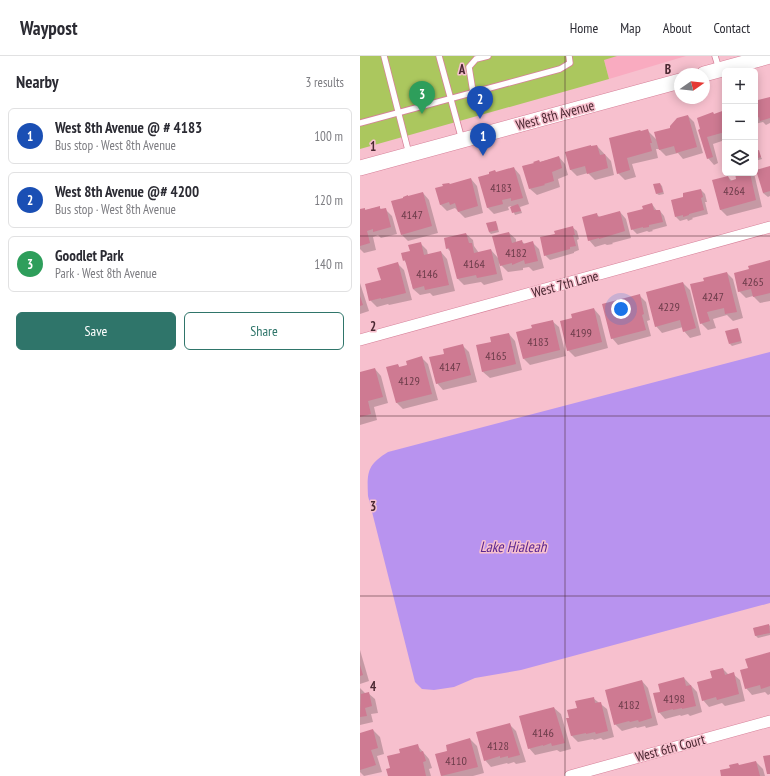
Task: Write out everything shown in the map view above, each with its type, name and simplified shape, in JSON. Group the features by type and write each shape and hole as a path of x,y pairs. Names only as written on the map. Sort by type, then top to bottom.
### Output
{"street":[{"path":"717,63 770,56"},
{"name":"West 8th Avenue","path":"360,168 674,83"},
{"name":"West 7th Lane","path":"360,340 770,227"},
{"name":"West 6th Court","path":"570,776 770,721"}],"lane":[{"path":"384,56 409,155"},
{"path":"438,56 462,141"},
{"path":"473,92 469,67 476,59 488,56"},
{"path":"360,122 560,69 570,64 569,56"}],"shaded area":[{"path":"603,56 686,56 609,79"}],"green space":[{"path":"360,56 617,56 604,60 609,79 360,149"}],"water":[{"name":"Lake Hialeah","path":"770,352 770,603 521,670 475,678 454,687 434,690 422,689 415,682 368,496 368,475 372,465 376,461 388,452"}],"building":[{"path":"770,97 770,118 760,121 758,118 758,100"},
{"path":"722,111 722,133 707,137 713,157 707,159 698,130 700,129 697,118 713,112 714,114"},
{"path":"688,115 697,147 676,153 674,146 659,150 654,132 670,128 677,118"},
{"path":"648,129 652,143 650,143 652,151 627,158 630,170 617,174 609,138"},
{"path":"591,145 597,145 600,155 605,154 608,168 587,174 585,166 570,170 565,152"},
{"path":"758,150 761,157 758,158"},
{"path":"559,156 562,168 552,172 554,181 529,189 522,166 539,160 540,162"},
{"path":"770,166 770,191 763,193 758,176 758,169"},
{"path":"514,167 523,198 511,201 511,198 502,200 503,204 487,208 478,177 489,174 489,172 495,170 496,172"},
{"path":"728,176 730,181 736,179 736,176 751,176 756,200 720,210 712,180"},
{"path":"471,178 478,206 458,212 455,203 450,205 449,202 440,205 435,188 443,186 442,184 450,184"},
{"path":"660,183 663,192 656,194 653,184"},
{"path":"701,189 703,197 701,198 704,210 683,217 683,215 675,217 671,200 683,197 683,193"},
{"path":"423,192 432,226 401,235 391,201"},
{"path":"652,203 654,210 660,210 663,222 649,225 649,227 631,230 627,213 643,209 642,206"},
{"path":"518,204 521,211 512,213 510,207"},
{"path":"380,206 380,209 386,208 391,227 373,232 373,229 367,231 370,243 360,246 360,209 365,208 365,210"},
{"path":"620,211 625,231 588,241 582,217 597,213 598,217"},
{"path":"496,221 498,230 489,232 486,223"},
{"path":"573,226 575,235 573,235 576,246 544,256 540,237 555,234 554,231"},
{"path":"509,232 512,243 522,240 523,244 533,241 538,261 525,264 524,260 512,265 512,263 500,266 492,236"},
{"path":"466,233 469,243 472,243 474,253 491,249 497,274 477,278 476,275 457,279 449,248 446,249 444,238"},
{"path":"421,242 424,255 441,251 449,285 425,290 424,286 413,289 405,260 403,261 401,253 410,251 408,245"},
{"path":"770,260 770,293 753,297 751,289 738,292 734,273 749,269 748,266"},
{"path":"398,262 406,293 369,301 365,284 381,280 377,268"},
{"path":"727,272 737,312 725,314 724,308 707,312 710,321 700,324 690,284 704,281 703,278"},
{"path":"683,282 696,328 683,332 680,320 655,327 646,292"},
{"path":"640,294 644,314 642,315 646,330 611,339 602,304"},
{"path":"360,296 363,305 360,306"},
{"path":"594,308 602,342 567,351 560,321 572,318 571,314"},
{"path":"553,320 560,350 523,359 516,332 532,328 531,325"},
{"path":"738,328 741,341 729,344 725,331"},
{"path":"509,333 516,364 482,372 476,345 491,342 490,337"},
{"path":"463,344 471,375 436,384 429,357 444,354 443,349"},
{"path":"422,356 432,394 396,403 386,367 398,364 399,367 407,365 406,361"},
{"path":"375,368 383,397 368,401 371,414 360,417 360,372"},
{"path":"769,624 770,633 755,636 753,628"},
{"path":"770,652 770,686 761,689 760,685 745,689 740,670 748,668 745,659"},
{"path":"360,665 363,675 360,676"},
{"path":"723,668 725,675 734,672 739,694 717,700 716,697 702,701 697,682 712,678 710,671"},
{"path":"684,677 686,686 691,685 696,706 673,709 658,713 653,693 660,692 658,684"},
{"path":"642,680 652,718 639,722 638,720 629,721 614,725 605,690"},
{"path":"361,690 361,694 369,692 372,706 365,708 367,716 360,717"},
{"path":"594,697 595,703 601,702 608,731 596,734 595,732 571,736 566,718 569,718 567,710 577,708 575,701"},
{"path":"554,707 565,743 552,746 551,743 528,749 519,716"},
{"path":"510,723 520,755 508,758 508,756 500,758 500,756 484,761 476,732"},
{"path":"373,729 378,748 371,750 376,765 360,770 360,733"},
{"path":"470,738 478,767 441,776 435,754 447,751 446,745"},
{"path":"418,744 420,752 423,751 426,761 423,762 426,776 388,776 386,769 390,768 387,756 400,753 399,749"},
{"path":"770,755 770,774 767,774 763,756"},
{"path":"756,761 760,776 721,776 720,770 730,768 729,765 738,763 739,765"}],"place":[{"name":"Goodlet Park","path":"422,114"},
{"name":"West 8th Avenue @# 4200","path":"480,119"},
{"name":"West 8th Avenue @ # 4183","path":"483,156"}]}
